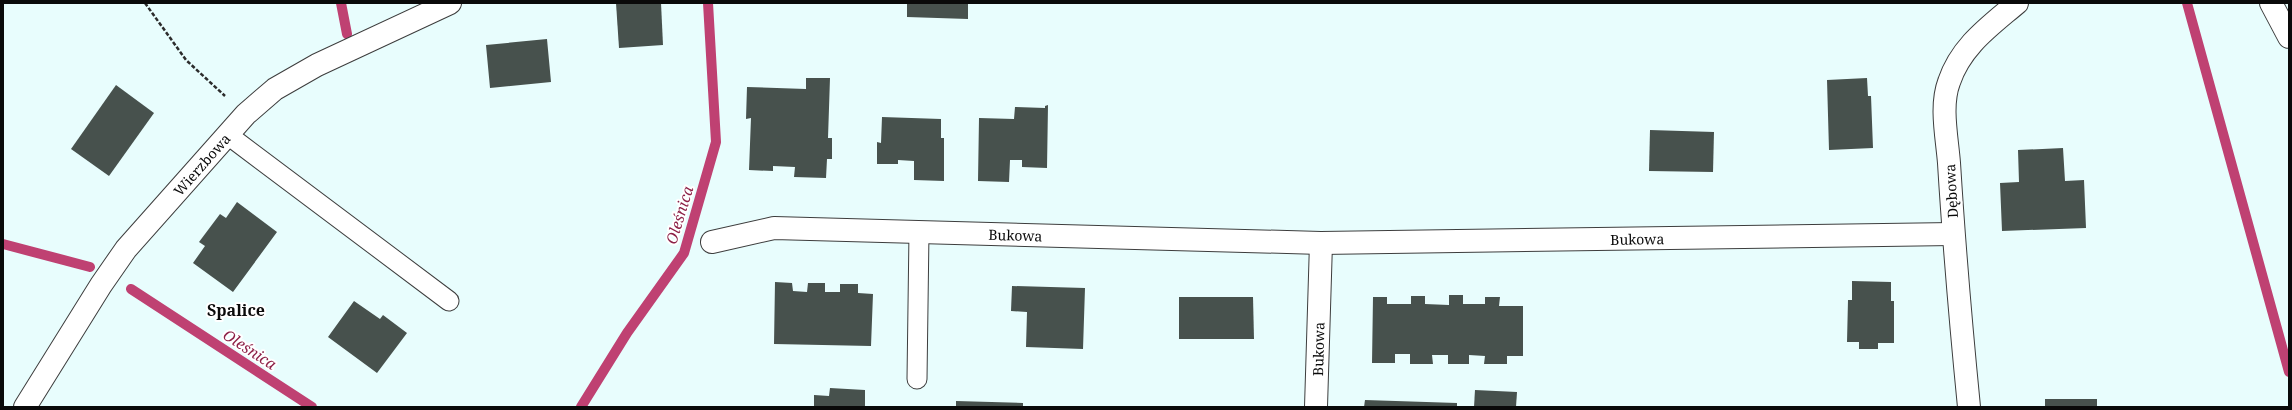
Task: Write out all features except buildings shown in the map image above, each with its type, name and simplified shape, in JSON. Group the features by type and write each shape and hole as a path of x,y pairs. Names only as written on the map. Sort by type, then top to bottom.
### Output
{"street":[{"name":"Wierzbowa","path":"26,407 126,249 246,114 275,89 317,65 450,3"},
{"name":"Dębowa","path":"1969,407 1953,234 1945,105 1948,83 1970,44 2017,3"},
{"path":"2271,3 2289,37"},
{"name":"Bukowa","path":"712,242 774,228 1321,243 1953,234"},
{"name":"Bukowa","path":"1316,407 1321,243"}],"lane":[{"path":"228,135 449,301"},
{"path":"917,378 919,232"}],"path":[{"path":"145,3 186,60 246,114"}],"waterway":[{"name":"Oleśnica","path":"341,3 347,34"},
{"name":"Oleśnica","path":"581,407 627,333 684,253 716,142 708,3"},
{"path":"2187,3 2289,372"},
{"name":"Oleśnica","path":"3,244 90,267"},
{"name":"Oleśnica","path":"131,289 312,407"}],"district":[{"name":"Spalice","path":"236,310"}]}
